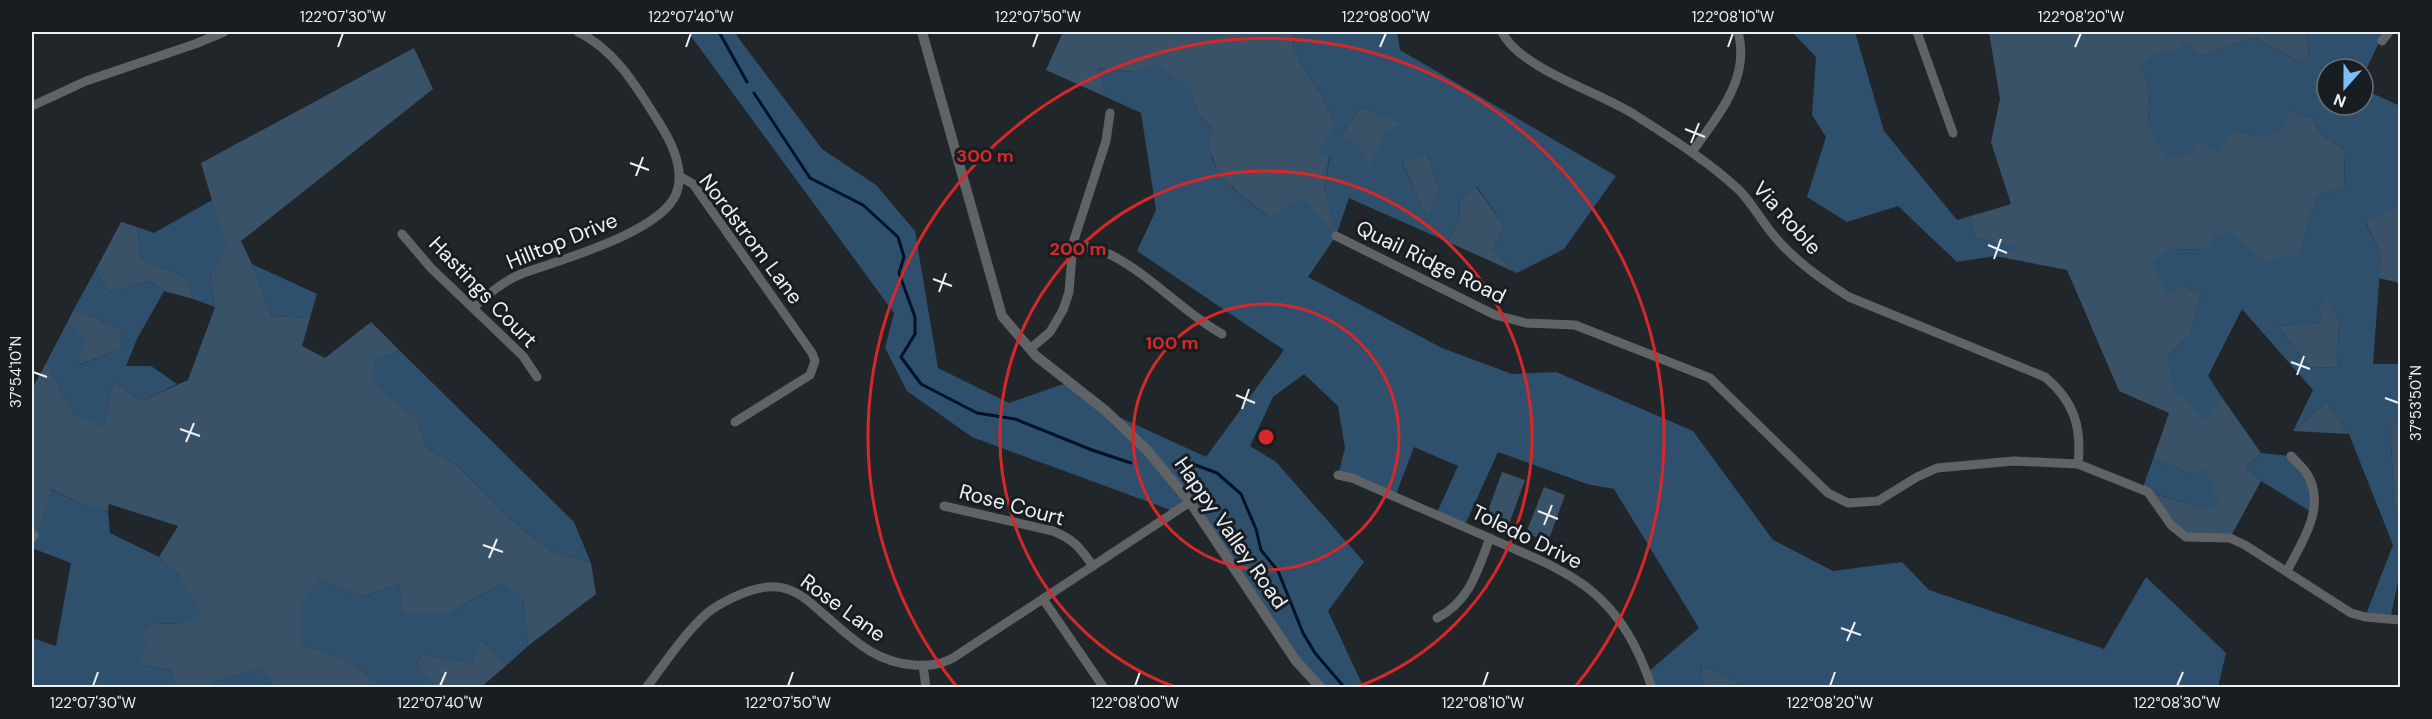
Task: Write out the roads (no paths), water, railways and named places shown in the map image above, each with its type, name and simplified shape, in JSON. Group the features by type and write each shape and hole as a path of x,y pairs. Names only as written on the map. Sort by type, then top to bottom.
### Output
{"street":[{"path":"32,106 86,81 224,32"},
{"name":"Nordstrom Lane","path":"578,32 592,39 636,84 669,139 679,176 693,184 812,353 815,361 810,375 735,422"},
{"name":"Happy Valley Road","path":"922,32 1002,315 1036,356 1106,411 1146,449 1190,502 1296,661 1321,687"},
{"name":"Via Roble","path":"1502,32 1511,44 1530,61 1622,107 1692,153 1740,191 1777,239 1827,283 1849,297 2044,377 2064,396 2076,417 2080,446 2078,464"},
{"path":"1692,153 1733,89 1739,74 1741,43 1738,32"},
{"path":"1917,32 1953,133"},
{"path":"2382,41 2389,32"},
{"path":"1030,349 1050,332 1063,310 1069,292 1073,243 1106,141 1110,113"},
{"name":"Hilltop Drive","path":"473,308 487,294 520,275 576,257 650,220 666,207 676,194 679,176"},
{"name":"Hastings Court","path":"402,234 431,268 523,357 537,377"},
{"name":"Quail Ridge Road","path":"1336,236 1495,315 1526,323 1575,325 1710,378 1828,493 1848,503 1878,501 1917,477 1937,468 2014,461 2078,464 2148,492 2171,525 2186,537 2230,538 2287,571 2351,613 2365,617 2400,620"},
{"path":"1073,243 1110,254 1144,275 1203,323 1222,334"},
{"path":"2287,571 2306,536 2314,504 2314,494 2307,474 2291,456"},
{"name":"Toledo Drive","path":"1338,475 1352,478 1573,577 1613,613 1633,640 1652,687"},
{"name":"Rose Lane","path":"646,687 693,628 712,609 767,586 786,589 807,600 865,649 883,659 901,664 939,665 1190,502"},
{"name":"Rose Court","path":"944,506 1053,531 1068,537 1075,542 1093,566"},
{"path":"1437,618 1449,612 1471,588 1490,538"},
{"path":"1043,599 1104,687"},
{"path":"923,665 926,687"}],"waterway":[{"path":"719,32 747,82"},
{"path":"754,93 810,178 863,205 898,237 904,257 899,273 915,317 915,334 901,357 921,384 977,413 1015,419 1131,463"},
{"path":"1182,460 1217,473 1241,494 1256,529 1261,550 1278,571 1303,633 1315,653 1345,688"}]}
